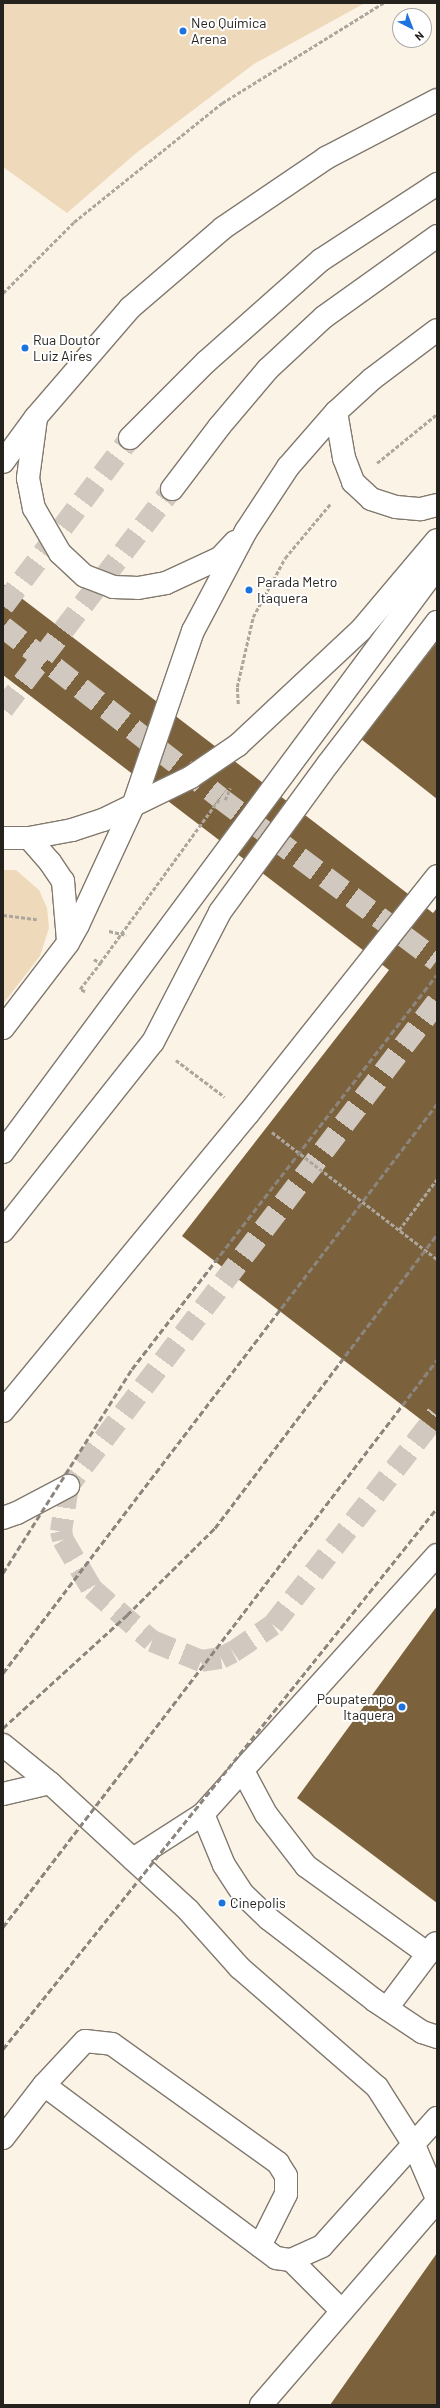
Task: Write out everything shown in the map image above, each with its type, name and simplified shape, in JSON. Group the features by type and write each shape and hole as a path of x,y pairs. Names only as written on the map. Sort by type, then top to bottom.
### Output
{"main road":[{"path":"3,462 36,417 130,308 224,228 326,158 437,100"},
{"path":"130,438 206,362 322,260 437,184"},
{"path":"172,489 219,428 268,369 324,317 437,236"},
{"path":"3,1028 68,943 133,806 192,631 246,531 288,467 336,412 372,379 437,330"},
{"path":"336,412 344,458 353,482 371,499 396,507 421,509 437,504"},
{"path":"36,417 28,478 34,508 60,552 85,576 113,587 138,588 166,583 220,558 246,531"},
{"path":"3,838 29,838 78,828 103,820 191,777 238,745 360,631 437,540"},
{"path":"3,1152 437,567"},
{"path":"3,1231 153,1042 220,912 328,764 437,622"},
{"path":"29,838 50,862 63,882 68,943"},
{"path":"3,1411 248,1114 437,876"},
{"path":"3,1518 17,1513 68,1486"},
{"path":"133,1860 203,1814 437,1555"},
{"path":"3,1745 50,1783 189,1911 240,1968 377,2087 414,2145 437,2200 261,2405"},
{"path":"243,1771 266,1814 306,1866 433,1948 387,2008"},
{"path":"3,1794 50,1783"},
{"path":"203,1814 224,1865 243,1894 269,1919 387,2008 422,2032 437,2037"},
{"path":"3,2138 44,2085 86,2041 112,2044 278,2163 286,2176 286,2194 260,2246"},
{"path":"44,2085 276,2258 291,2260 322,2246 437,2118"},
{"path":"291,2260 342,2311"}],"path":[{"path":"3,293 74,222 222,103 383,3"},
{"path":"238,687 253,617 285,558 331,503 353,482 437,414"},
{"path":"68,943 100,963 220,798"},
{"path":"398,1230 437,1180"}],"shaded area":[{"path":"3,3 365,3 254,64 135,154 67,213 3,167"},
{"path":"3,870 16,870 39,890 47,908 49,928 40,956 3,1004"}],"building":[{"path":"3,584 433,913 437,908 437,1432 182,1236 389,970 3,675"},
{"path":"437,642 437,799 361,739"},
{"name":"Poupatempo Itaquera","path":"437,1606 437,1903 297,1798"},
{"path":"437,2253 437,2405 330,2405"}],"tunnel":[{"path":"3,606 130,438"},
{"path":"3,709 172,489"},
{"path":"3,627 220,798 437,961"},
{"path":"437,1002 68,1486 61,1531 63,1540 92,1589 152,1641 201,1661 221,1658 233,1652 273,1625 437,1415"}],"railway":[{"path":"3,1573 132,1369 437,975"},
{"path":"3,1673 437,1104"},
{"path":"3,1728 127,1615 215,1528 437,1234"},
{"path":"3,1927 437,1360"},
{"path":"3,2049 437,1508"}],"place":[{"name":"Neo Química Arena","path":"183,31"},
{"name":"Rua Doutor Luiz Aires","path":"25,348"},
{"name":"Parada Metro Itaquera","path":"249,590"},
{"name":"Poupatempo Itaquera","path":"402,1707"},
{"name":"Cinepolis","path":"222,1903"}]}
